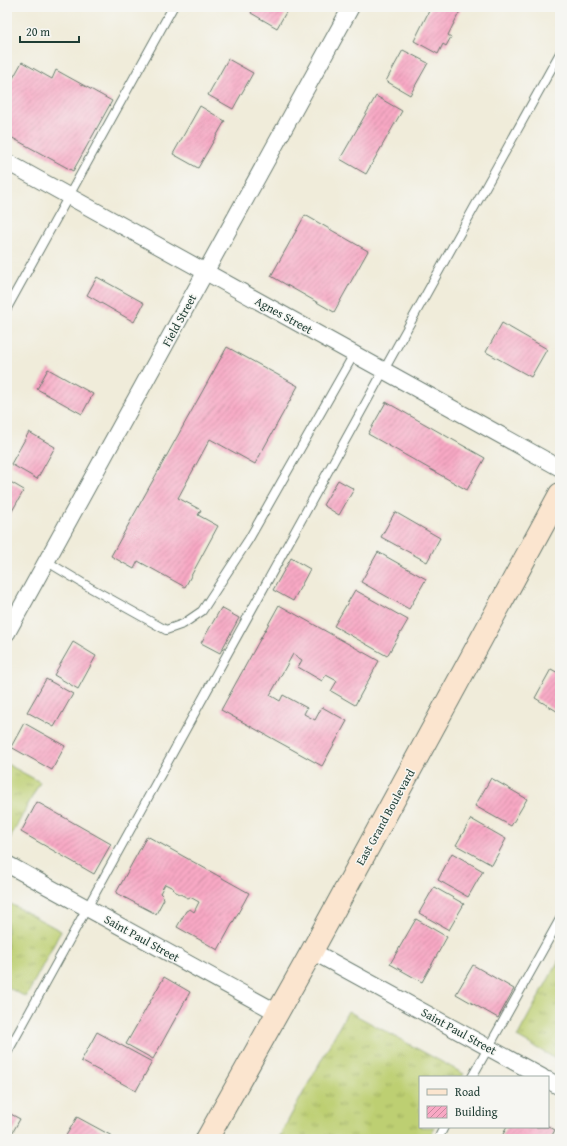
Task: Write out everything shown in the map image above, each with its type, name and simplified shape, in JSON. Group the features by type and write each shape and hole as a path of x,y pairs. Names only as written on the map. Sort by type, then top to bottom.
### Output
{"main road":[{"name":"East Grand Boulevard","path":"207,1139 312,951 560,494"}],"street":[{"name":"Field Street","path":"7,633 351,7"},
{"name":"Agnes Street","path":"7,162 560,468"},
{"name":"Saint Paul Street","path":"7,864 278,1013"},
{"name":"Saint Paul Street","path":"312,951 540,1076"},
{"path":"549,1081 560,1087"}],"lane":[{"path":"7,308 173,7"},
{"path":"7,1053 560,54"},
{"path":"46,562 166,630 183,624 202,611 248,540 354,354"},
{"path":"473,1076 560,920"},
{"path":"438,1139 444,1128"}],"green space":[{"path":"7,764 40,782 7,844"},
{"path":"7,902 61,931 26,997 7,987"},
{"path":"560,958 560,1061 517,1037"},
{"path":"348,1011 464,1074 463,1076 419,1076 419,1128 434,1128 428,1139 278,1139"}],"building":[{"path":"254,7 289,7 277,28 251,13"},
{"path":"431,7 462,7 448,35 451,37 446,46 443,44 438,54 414,41"},
{"path":"403,50 428,63 410,95 386,81"},
{"path":"228,59 253,73 233,109 208,95"},
{"path":"22,62 52,79 56,70 112,101 73,171 7,135 7,89"},
{"path":"376,96 402,111 366,174 340,159"},
{"path":"200,106 225,121 198,168 173,154"},
{"path":"305,215 368,251 334,312 271,276"},
{"path":"97,277 144,303 134,322 87,295"},
{"path":"502,323 547,349 531,377 486,352"},
{"path":"227,347 298,386 255,464 210,439 178,498 201,510 198,515 218,526 185,587 138,561 134,569 111,556"},
{"path":"48,369 93,394 82,414 37,389"},
{"path":"386,402 485,458 467,490 368,434"},
{"path":"29,432 55,447 37,479 11,464"},
{"path":"7,480 24,490 7,520"},
{"path":"338,480 354,489 339,515 323,505"},
{"path":"395,512 440,538 427,562 381,537"},
{"path":"378,552 426,579 409,609 361,582"},
{"path":"291,558 310,569 293,601 273,590"},
{"path":"355,590 408,620 387,656 334,626"},
{"path":"279,605 379,661 355,705 331,691 337,681 326,675 322,681 298,667 302,660 293,654 270,695 280,701 283,695 307,708 304,714 315,720 322,707 347,721 322,766 221,710"},
{"path":"221,608 239,618 220,653 201,643"},
{"path":"73,642 96,656 78,689 54,675"},
{"path":"551,669 560,674 560,713 535,698"},
{"path":"46,679 73,694 54,727 27,712"},
{"path":"24,723 65,746 52,770 11,747"},
{"path":"491,778 527,799 511,826 475,806"},
{"path":"37,802 111,844 94,874 21,832"},
{"path":"471,819 506,839 492,865 456,845"},
{"path":"147,836 249,893 218,950 177,927 186,911 190,909 194,912 199,902 174,891 173,888 165,884 160,893 164,899 156,914 116,893"},
{"path":"452,853 483,871 468,897 438,880"},
{"path":"434,887 464,904 449,930 419,913"},
{"path":"416,919 447,937 422,982 390,964"},
{"path":"473,965 514,989 498,1018 456,994"},
{"path":"164,977 190,992 153,1059 126,1044"},
{"path":"97,1032 152,1062 136,1091 81,1061"},
{"path":"7,1112 20,1119 9,1139 7,1139"},
{"path":"77,1117 112,1136 111,1139 64,1139"},
{"path":"549,1127 555,1130 550,1139 508,1139 502,1136 506,1128 549,1128"}]}
